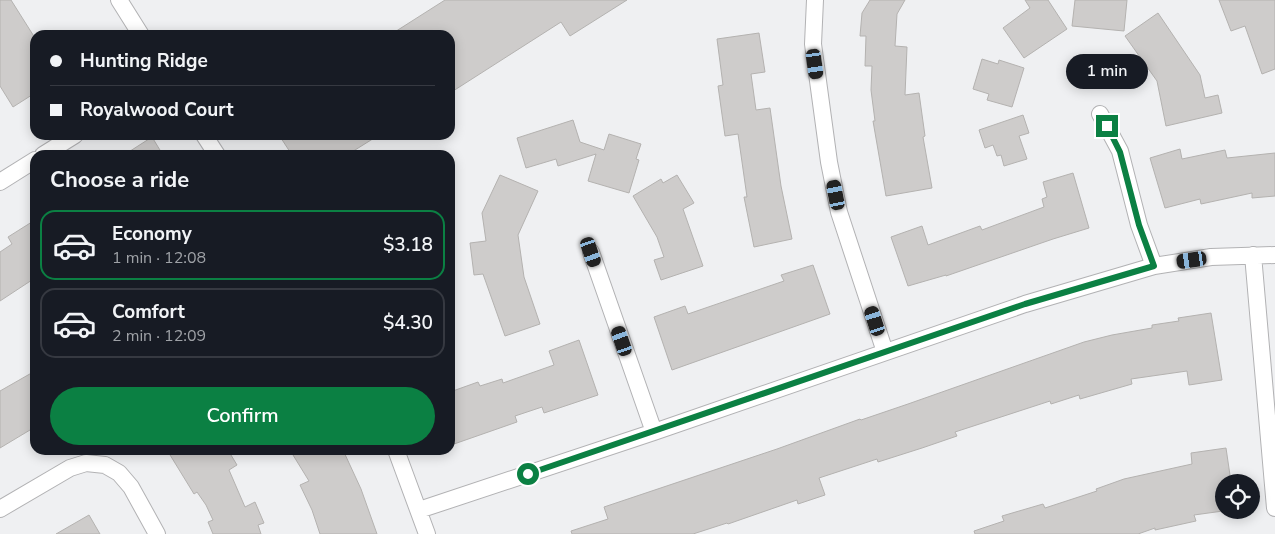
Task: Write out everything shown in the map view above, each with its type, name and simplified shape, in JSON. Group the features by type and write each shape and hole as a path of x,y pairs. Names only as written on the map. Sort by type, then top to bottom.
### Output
{"street":[{"path":"120,0 138,30"},
{"path":"815,0 813,44 829,162 839,212 885,352"},
{"path":"1100,114 1120,152 1139,225 1154,266"},
{"path":"51,150 67,140"},
{"path":"0,182 30,163"},
{"path":"591,252 654,432"},
{"path":"1253,255 1275,508"},
{"path":"419,510 654,432 1025,304 1154,266 1211,257 1275,255"},
{"path":"398,455 427,534"},
{"path":"0,509 70,468 86,463 104,465 120,473 131,487 157,534"}],"building":[{"path":"0,0 11,0 30,30 30,96 13,107 0,86"},
{"path":"445,0 627,0 570,36 561,22 455,90 455,30 398,30"},
{"path":"870,0 905,0 897,14 895,46 907,47 905,95 919,93 925,136 923,137 932,188 886,196 873,121 875,121 871,90 872,66 865,66 866,36 860,36 862,13"},
{"path":"1025,0 1048,0 1067,29 1024,58 1003,28 1030,8"},
{"path":"1075,0 1127,0 1124,31 1072,26"},
{"path":"1219,0 1275,0 1275,69 1262,74 1245,26 1231,31"},
{"path":"1158,13 1200,75 1205,98 1218,95 1222,113 1166,126 1157,81 1125,36"},
{"path":"759,33 765,72 751,74 756,110 770,108 781,186 792,239 754,247 744,197 747,197 738,134 725,136 718,86 723,85 717,39"},
{"path":"982,59 998,64 999,60 1024,68 1012,107 987,100 989,94 973,89"},
{"path":"1023,115 1029,133 1019,136 1027,159 1004,166 1001,155 997,156 993,145 985,148 979,130"},
{"path":"573,120 580,142 604,150 609,134 641,144 636,159 639,160 629,193 588,181 596,154 558,166 556,159 526,168 517,138"},
{"path":"147,140 154,140 160,150 132,150"},
{"path":"282,140 371,140 355,150 289,150"},
{"path":"1180,149 1182,159 1225,150 1227,158 1275,153 1275,196 1252,198 1252,193 1201,204 1200,199 1165,208 1150,158"},
{"path":"1073,173 1089,228 946,276 908,286 891,237 922,226 928,245 980,226 982,230 1044,207 1042,199 1047,197 1043,182"},
{"path":"500,175 538,191 518,235 524,277 540,324 505,336 483,274 474,275 470,243 486,241 482,213"},
{"path":"677,175 694,203 683,209 703,266 661,280 654,260 664,257 657,237 633,196 661,179 663,183"},
{"path":"30,223 30,281 0,301 0,252 12,244 8,237"},
{"path":"813,265 830,314 672,370 654,317 685,306 688,314 784,281 781,275"},
{"path":"1211,313 1222,380 1189,385 1187,371 1131,379 1132,384 1080,399 1079,395 1051,404 1050,401 955,432 957,436 922,448 878,462 877,459 819,478 825,495 798,504 797,500 693,534 572,534 571,531 608,519 604,507 1084,342 1152,328 1152,325 1179,321 1178,318"},
{"path":"579,340 598,395 544,413 542,407 515,416 517,422 455,444 455,390 478,382 480,386 502,379 503,383 554,365 549,351"},
{"path":"30,374 30,430 0,448 0,391"},
{"path":"1226,448 1230,474 1215,474 1215,512 1194,515 1196,521 1155,530 1155,528 1138,534 975,534 974,531 1004,521 1002,516 1043,504 1045,508 1097,491 1096,489 1124,479 1192,464 1191,453"},
{"path":"170,455 231,455 237,465 229,470 245,507 255,502 264,523 258,525 261,534 213,534 208,522 213,520 206,505 197,492 194,494"},
{"path":"293,455 345,455 361,489 377,534 320,534 312,510 300,485 309,481"},
{"path":"89,515 100,534 56,534"}],"route":[{"path":"528,474 1025,304 1154,266 1139,225 1120,152 1107,126"}]}
